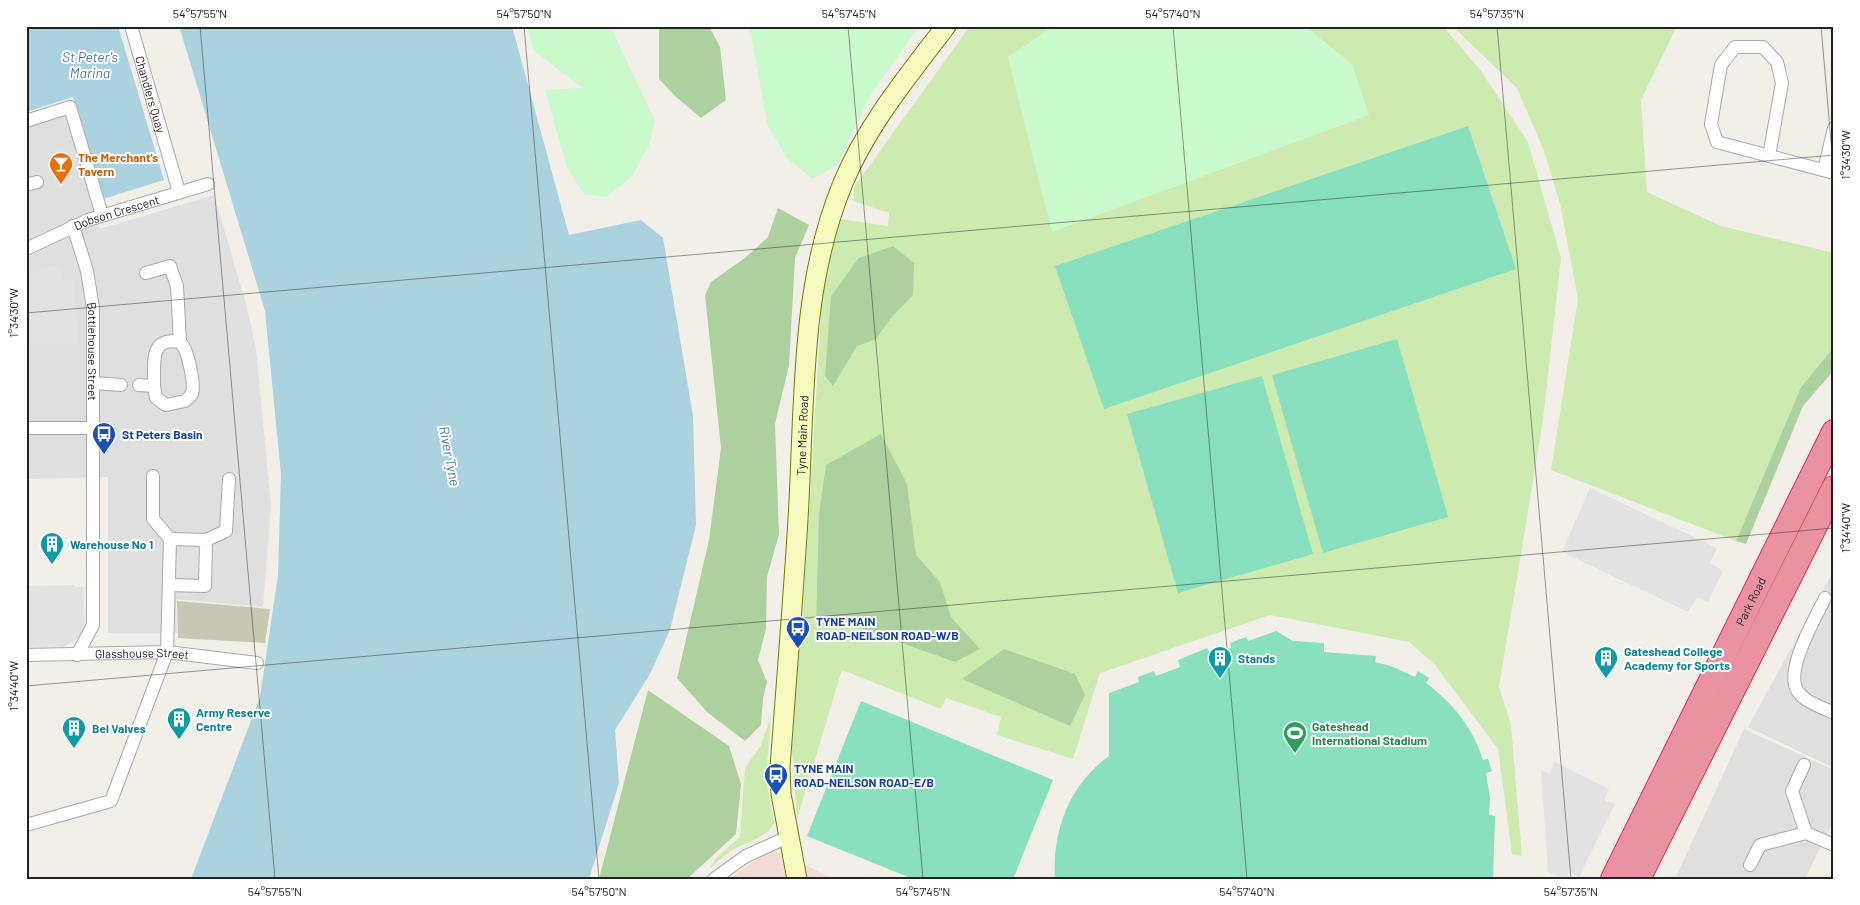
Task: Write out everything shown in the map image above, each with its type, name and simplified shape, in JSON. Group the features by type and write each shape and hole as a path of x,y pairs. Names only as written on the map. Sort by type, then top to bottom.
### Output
{"highway":[{"name":"Park Road","path":"1613,879 1834,432"},
{"name":"Park Road","path":"1638,879 1834,488"},
{"path":"1722,657 1744,668"}],"street":[{"name":"Chandlers Quay","path":"131,26 180,192"},
{"name":"Tyne Main Road","path":"797,879 781,794 780,768 798,519 807,356 817,264 837,198 858,152 876,119 946,26"},
{"path":"1769,156 1782,83 1777,62 1763,47 1735,46 1721,64 1710,124 1717,142 1769,156 1829,172 1834,128"},
{"path":"26,121 70,107 102,216"},
{"name":"Dobson Crescent","path":"26,249 73,226 208,184"},
{"name":"Bottlehouse Street","path":"73,226 91,292 94,383 93,625 77,654"},
{"path":"146,273 170,266 178,286 180,342 185,349 192,380 192,394 185,401 166,405 156,398 154,386 157,348 167,341 180,342"},
{"path":"94,383 121,385"},
{"path":"139,386 154,386"},
{"path":"26,428 94,428"},
{"path":"26,825 112,801 168,652 170,539 153,519 153,476"},
{"path":"170,539 206,540 226,531 229,479"},
{"path":"169,585 205,586 206,540"},
{"path":"1824,598 1798,657 1794,672 1796,688 1805,699 1834,713"},
{"name":"Glasshouse Street","path":"26,655 168,652 257,663"},
{"path":"1804,765 1792,791 1806,832"},
{"path":"1750,865 1760,845 1806,832 1834,845"},
{"path":"714,879 746,856 788,837"}],"shaded area":[{"path":"65,115 100,229 214,195 246,304 256,348 271,506 263,607 176,599 177,633 108,633 108,477 26,479 26,127"},
{"path":"59,265 62,281 73,280 79,344 26,344 26,273"},
{"path":"1590,488 1717,548 1710,563 1723,571 1708,602 1697,597 1688,612 1562,552"},
{"path":"177,547 203,548 202,576 176,575"},
{"path":"1834,570 1834,768 1748,727"},
{"path":"75,585 75,587 84,587 85,628 79,637 64,647 26,648 26,586"},
{"path":"177,601 270,609 265,643 178,638"},
{"path":"1744,729 1834,770 1834,820 1805,879 1675,879"},
{"path":"1554,762 1609,789 1604,800 1615,804 1579,877 1570,872 1567,879 1548,872 1541,770 1550,774"},
{"path":"772,849 834,879 729,879"}],"green space":[{"path":"527,26 610,26 655,121 649,145 632,176 607,197 584,194 567,168 545,90 583,88 533,50"},
{"path":"659,26 709,26 720,47 726,100 701,118 676,97 659,79"},
{"path":"749,26 919,26 870,96 837,165 813,179 786,157 768,126"},
{"path":"970,26 1443,26 1481,71 1528,142 1561,258 1543,420 1499,687 1511,725 1522,856 1512,854 1498,749 1436,666 1409,642 1270,615 1100,673 1073,759 997,735 1001,717 946,698 941,709 842,670 797,819 791,736 804,596 823,281 840,219 888,226 889,213 854,201 854,187"},
{"path":"1054,26 1305,26 1352,64 1369,115 1052,232 1008,57"},
{"path":"1452,26 1677,26 1641,100 1647,192 1721,226 1834,253 1834,347 1801,387 1736,541 1551,470 1578,299 1560,204 1544,151 1517,88"},
{"path":"1468,126 1516,269 1104,409 1055,266"},
{"path":"778,208 809,225 795,258 789,365 775,424 779,534 767,577 766,629 758,660 767,682 763,699 761,725 745,741 707,712 677,678 709,540 721,448 705,295 711,282 745,258 768,237"},
{"path":"893,246 914,263 913,295 890,319 876,339 857,346 833,386 825,376 831,296 859,258"},
{"path":"1397,339 1448,517 1323,553 1272,375"},
{"path":"1834,347 1834,370 1803,406 1746,544 1736,541 1801,387"},
{"path":"1262,376 1313,554 1178,593 1127,414"},
{"path":"881,434 907,484 916,555 940,582 951,617 980,649 955,662 846,623 816,625 819,514 826,465"},
{"name":"Gateshead International Stadium","path":"1276,631 1293,641 1324,643 1324,652 1376,656 1375,662 1391,666 1415,677 1418,671 1429,678 1426,683 1445,699 1461,717 1474,737 1483,760 1488,759 1492,771 1486,773 1490,798 1489,815 1495,816 1493,879 1055,879 1057,844 1066,810 1083,781 1109,756 1109,693 1139,682 1138,677 1154,671 1156,676 1180,667 1178,660 1207,648 1211,655 1231,648 1230,643 1246,637 1248,641"},
{"path":"1004,649 1075,674 1085,695 1070,726 962,679"},
{"path":"648,690 729,746 741,784 736,834 687,879 599,879"},
{"path":"861,701 1053,780 1013,879 913,879 807,836"},
{"path":"771,716 766,779 774,824 762,836 734,849 709,869 716,858 740,837 745,768 761,745"}],"water":[{"name":"St Peter's Marina","path":"26,26 118,26 164,180 103,199 73,97 26,112"},
{"name":"River Tyne","path":"179,26 512,26 569,235 641,220 663,238 693,416 696,525 670,630 650,674 615,730 619,783 589,879 191,879 260,697 278,575 281,474 265,311"}],"place":[{"name":"The Merchant's Tavern","path":"61,185"},
{"name":"St Peters Basin","path":"104,455"},
{"name":"Warehouse No 1","path":"52,565"},
{"name":"TYNE MAIN ROAD-NEILSON ROAD-W/B","path":"798,649"},
{"name":"Stands","path":"1220,679"},
{"name":"Gateshead College Academy for Sports","path":"1606,679"},
{"name":"Army Reserve Centre","path":"179,740"},
{"name":"Bel Valves","path":"74,749"},
{"name":"Gateshead International Stadium","path":"1295,754"},
{"name":"TYNE MAIN ROAD-NEILSON ROAD-E/B","path":"776,796"}]}
